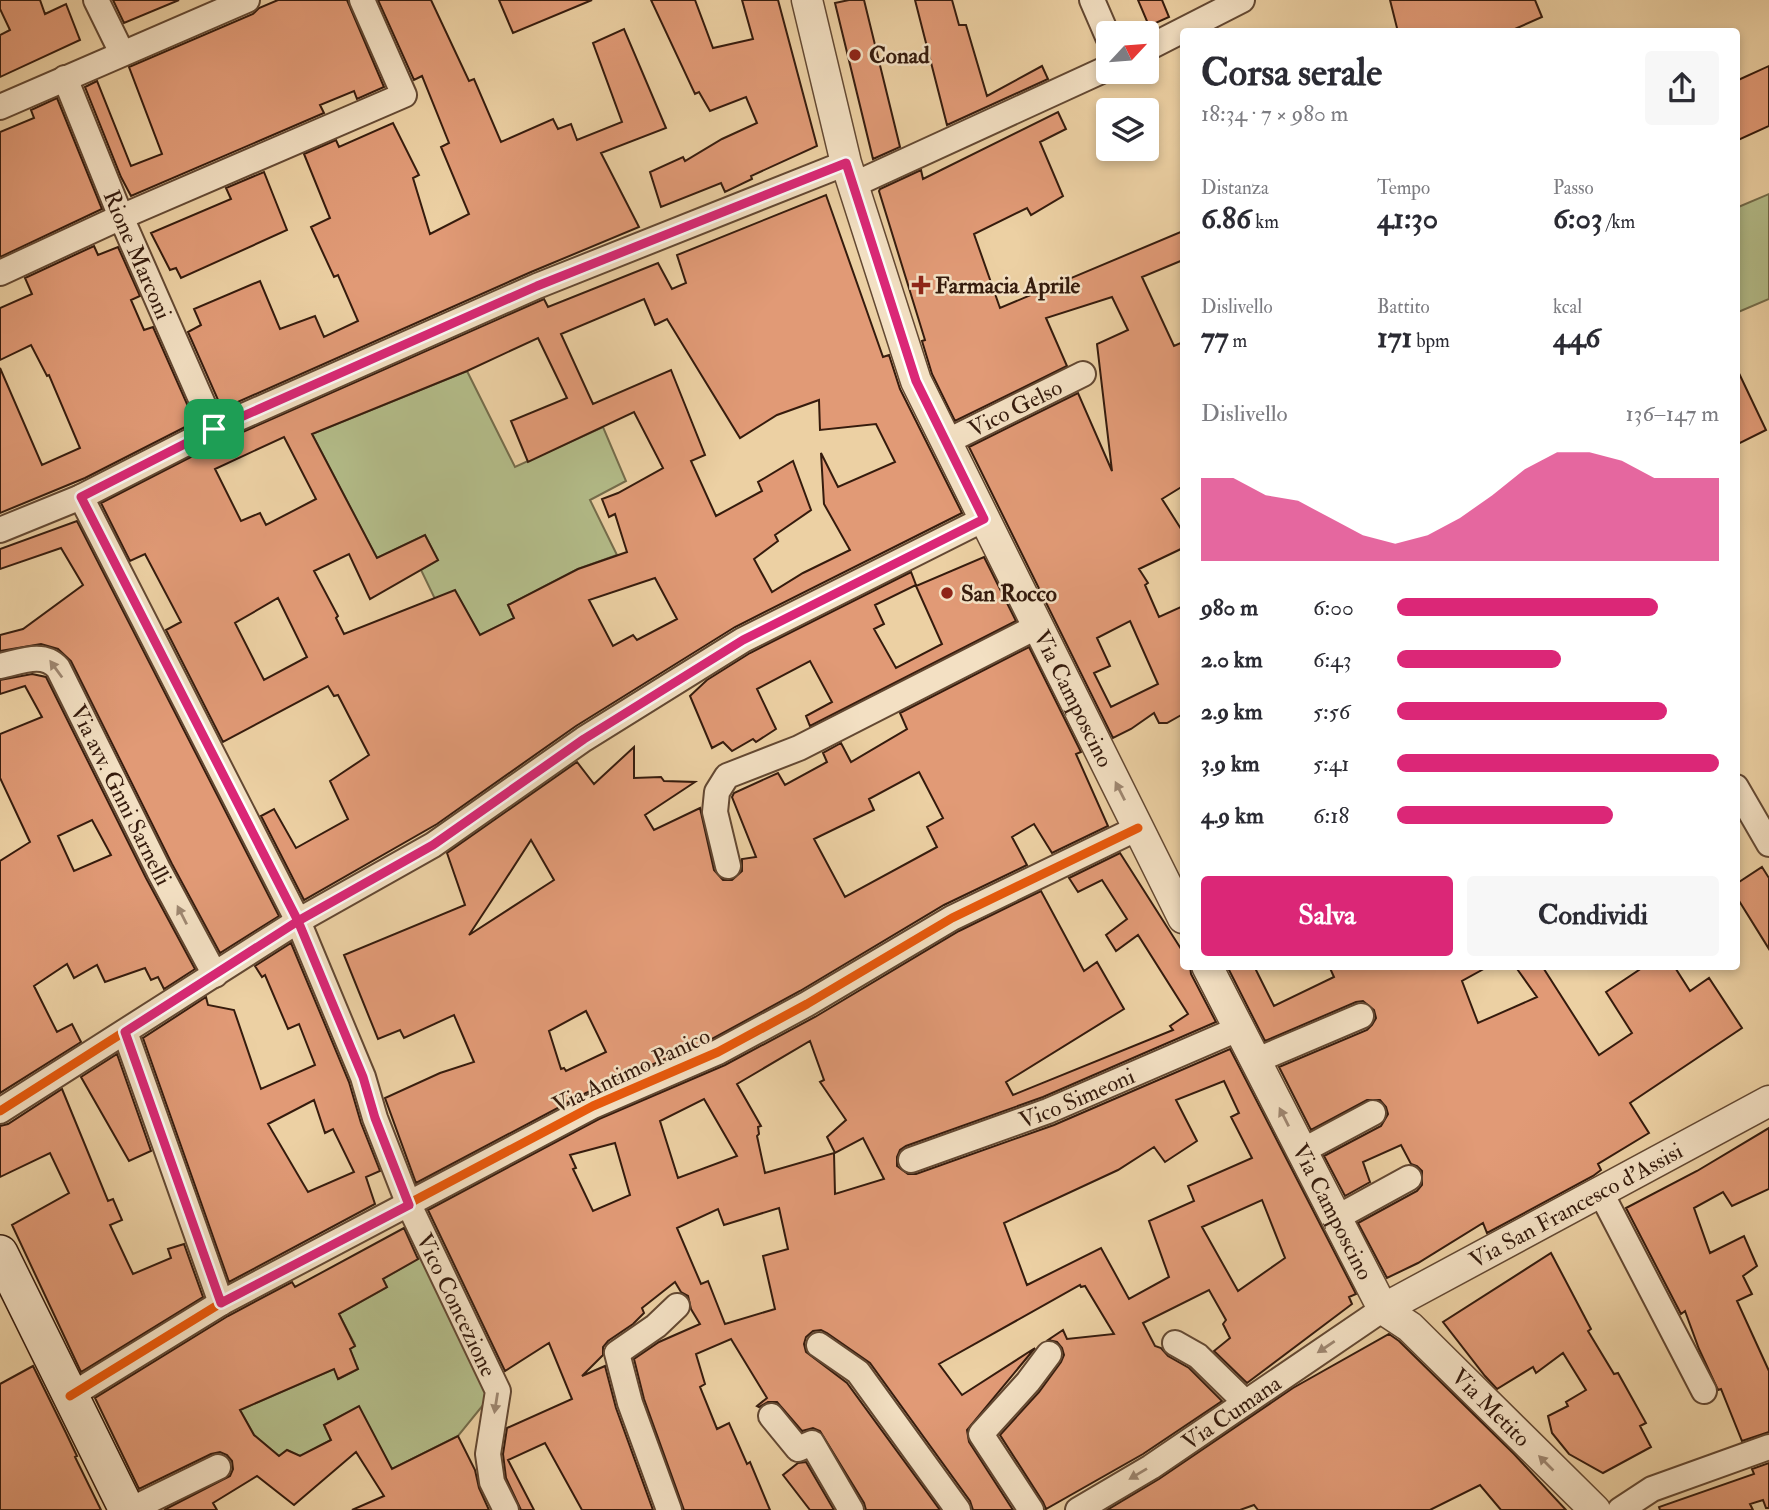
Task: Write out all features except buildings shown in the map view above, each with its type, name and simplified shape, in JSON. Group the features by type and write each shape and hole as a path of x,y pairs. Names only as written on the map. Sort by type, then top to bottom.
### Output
{"main road":[{"path":"0,1253 129,1510"}],"street":[{"path":"96,0 122,53"},
{"path":"0,107 247,0"},
{"path":"0,273 121,217 404,95 362,0"},
{"name":"Via Camposcino","path":"807,0 850,174 916,381 1180,912"},
{"path":"1092,0 1101,21"},
{"path":"1186,28 1242,0"},
{"path":"1159,42 1180,31"},
{"path":"0,530 81,497 214,429 537,286 850,174 1096,73"},
{"name":"Rione Marconi","path":"65,78 121,217 214,429"},
{"name":"Vico Gelso","path":"946,442 1083,374"},
{"name":"Vico Concezione","path":"81,497 298,921 363,1077 375,1118 409,1205 498,1391 488,1454 492,1482 506,1510"},
{"path":"0,1111 298,921 433,845 584,739 743,640 984,519"},
{"path":"728,866 715,812 717,792 727,776 799,748 1038,626"},
{"name":"Via avv. Gnni Sarnelli","path":"0,666 42,658 51,660 58,668 159,871 215,975"},
{"path":"1740,794 1769,844"},
{"name":"Via Antimo Panico","path":"70,1396 221,1303 593,1106 718,1052 807,1004 952,918 1138,828"},
{"name":"Via Camposcino","path":"1209,970 1383,1308"},
{"path":"1255,1061 1361,1016"},
{"name":"Vico Simeoni","path":"911,1160 1048,1111 1238,1028"},
{"path":"125,1032 221,1303"},
{"name":"Via San Francesco d'Assisi","path":"1383,1308 1769,1101"},
{"path":"1302,1152 1373,1113"},
{"path":"1336,1218 1409,1178"},
{"path":"1601,1193 1704,1391"},
{"path":"669,1510 630,1403 617,1353 656,1326 677,1306"},
{"name":"Via Cumana","path":"1081,1509 1151,1467 1383,1308"},
{"name":"Via Metito","path":"1383,1308 1410,1327 1595,1510"},
{"path":"1175,1343 1198,1356 1245,1402"},
{"path":"819,1345 858,1372 958,1510"},
{"path":"1031,1510 981,1434 1028,1382 1049,1354"},
{"path":"771,1416 799,1449 812,1443 851,1510"},
{"path":"1620,1510 1652,1489 1769,1447"},
{"path":"129,1510 218,1467"}],"green space":[{"path":"1769,194 1769,299 1740,311 1740,206"},
{"path":"467,371 515,467 603,427 626,481 590,500 617,555 578,569 508,605 514,618 480,635 455,591 435,599 421,570 438,560 425,535 377,558 312,434"},
{"path":"424,1255 492,1394 458,1436 392,1469 358,1407 324,1425 331,1440 300,1456 287,1450 279,1456 254,1435 240,1410 334,1369 339,1379 358,1369 350,1349 355,1345 339,1314 387,1287 383,1279"}],"cycle path":[{"path":"0,1111 298,921 433,845 584,739 743,640 984,519"},
{"path":"70,1396 221,1303 593,1106 718,1052 807,1004 952,918 1138,828"}],"place":[{"name":"Conad","path":"855,55"},
{"name":"Farmacia Aprile","path":"921,285"},
{"name":"San Rocco","path":"947,593"}],"route":[{"path":"214,429 81,497 298,921 363,1077 375,1118 409,1205 221,1303 125,1032 298,921 433,845 584,739 743,640 984,519 916,381 846,163 537,286 214,429"}]}
